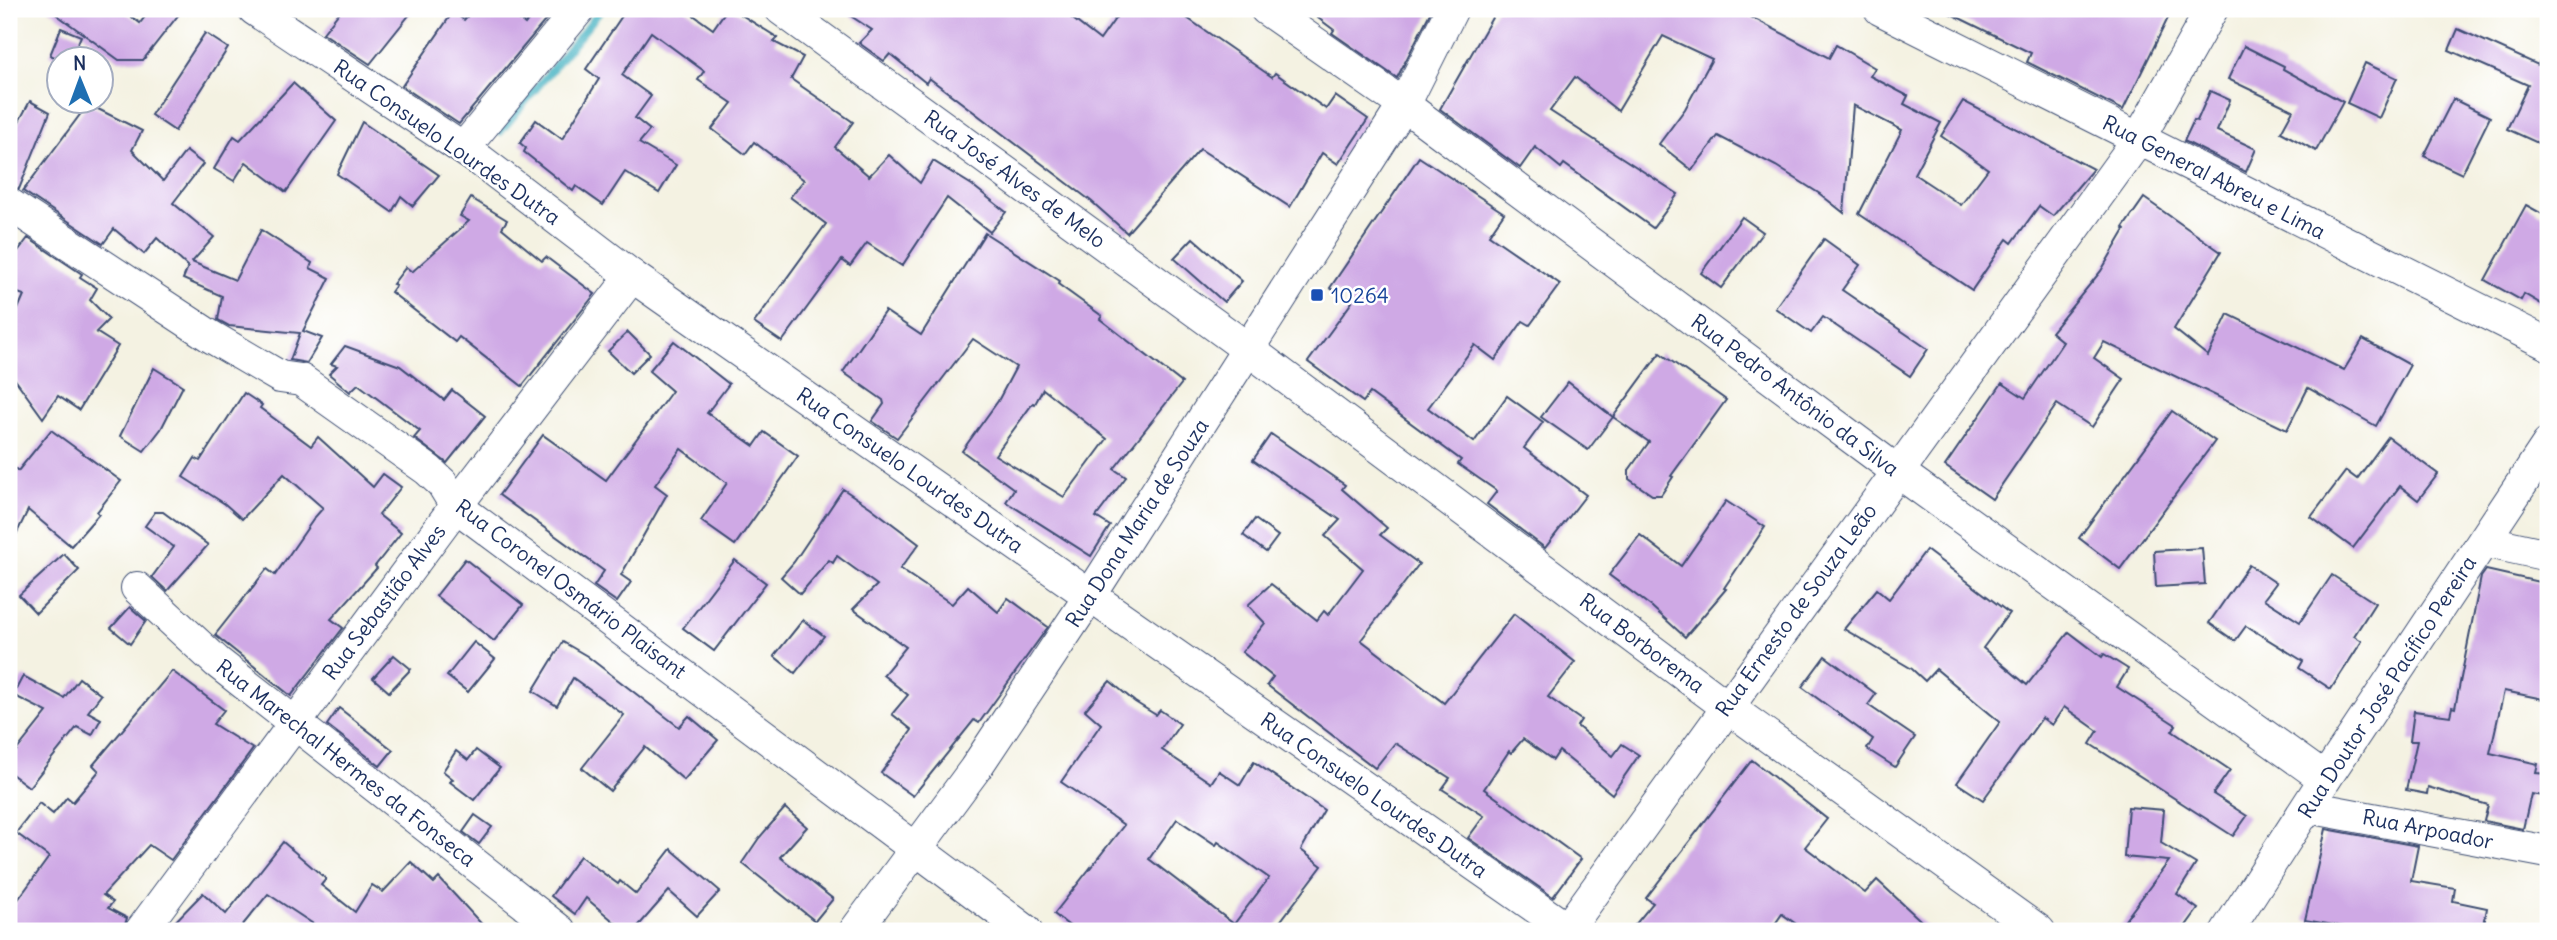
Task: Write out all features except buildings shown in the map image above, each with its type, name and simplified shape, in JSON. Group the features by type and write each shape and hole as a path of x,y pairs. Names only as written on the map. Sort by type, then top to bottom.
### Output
{"street":[{"name":"Rua Consuelo Lourdes Dutra","path":"254,9 463,149 632,276 1566,930"},
{"path":"463,149 579,9"},
{"name":"Rua José Alves de Melo","path":"781,9 1248,349"},
{"name":"Rua Pedro Antônio da Silva","path":"1266,9 1404,105 1897,471 2325,779"},
{"name":"Rua Dona Maria de Souza","path":"855,931 975,769 1090,596 1404,105 1452,9"},
{"name":"Rua General Abreu e Lima","path":"1880,9 2548,344"},
{"name":"Rua Ernesto de Souza Leão","path":"1566,930 2138,140 2212,9"},
{"name":"Rua Coronel Osmário Plaisant","path":"9,204 211,336 280,377 300,380 428,470 442,483 456,506 1026,931"},
{"name":"Rua Sebastião Alves","path":"141,931 456,506 632,276"},
{"name":"Rua Borborema","path":"1248,349 1727,706 2039,931"},
{"name":"Rua Doutor José Pacífico Pereira","path":"2227,931 2548,444"},
{"path":"2484,541 2548,555"},
{"name":"Rua Marechal Hermes da Fonseca","path":"137,588 217,662 561,931"},
{"name":"Rua Arpoador","path":"2308,807 2548,852"}],"waterway":[{"path":"500,132 602,9"}],"place":[{"name":"10264","path":"1317,295"}]}
